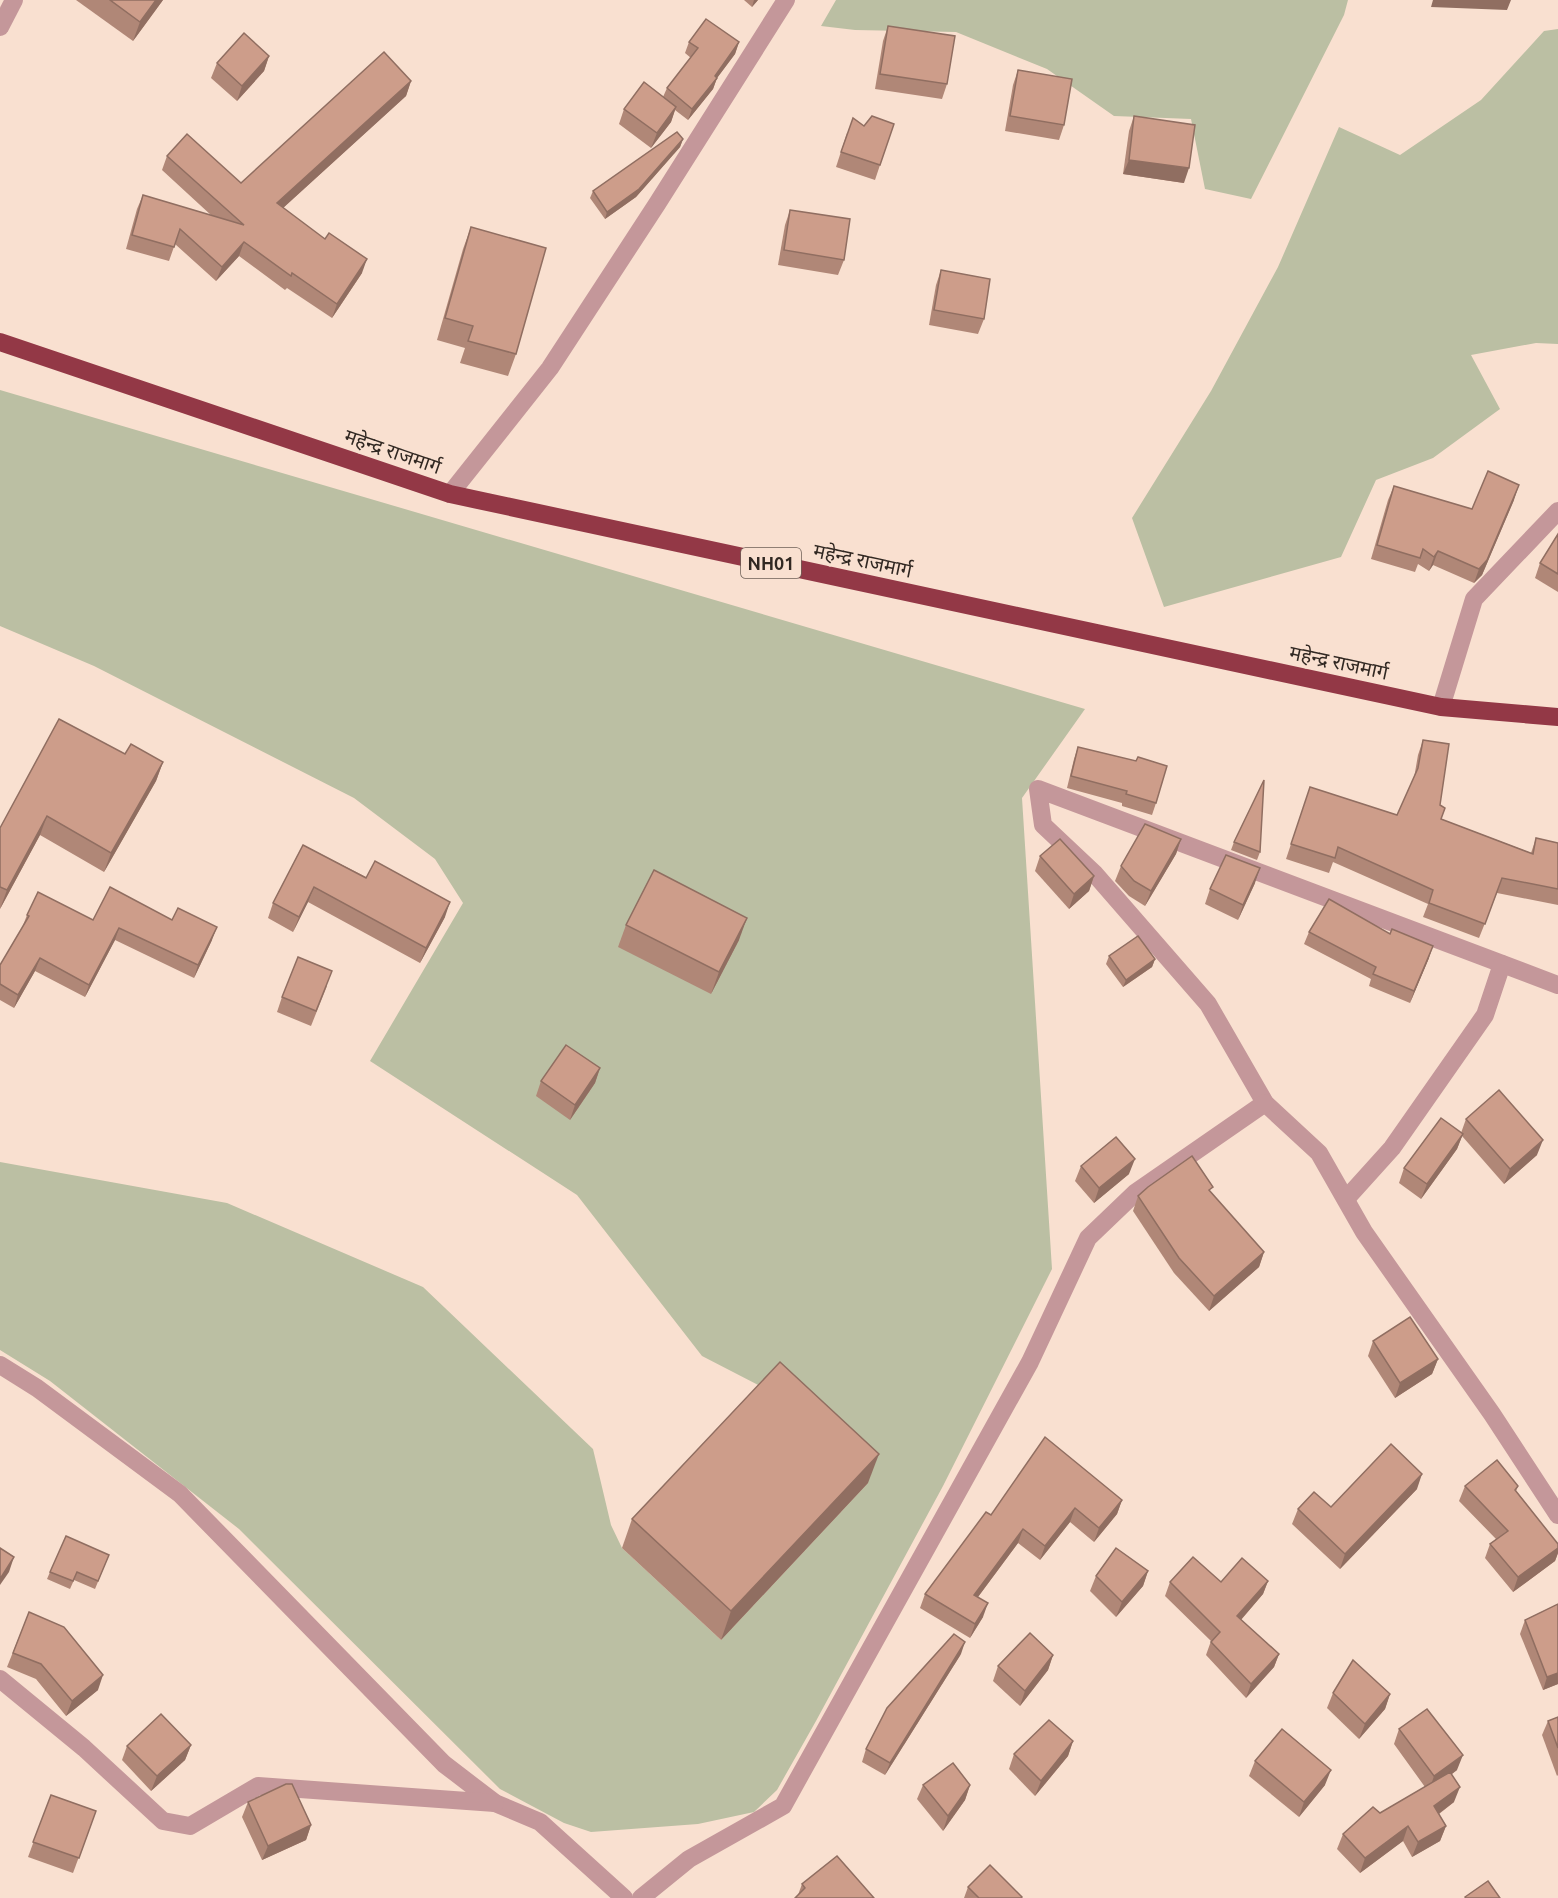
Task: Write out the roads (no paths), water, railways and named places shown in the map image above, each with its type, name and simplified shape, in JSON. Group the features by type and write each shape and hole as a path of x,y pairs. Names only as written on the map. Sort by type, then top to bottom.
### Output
{"highway":[{"name":"महेन्द्र राजमार्ग","path":"0,342 450,494 1441,707 1558,717"}],"street":[{"path":"0,27 14,0"},
{"path":"450,494 550,368 786,0"},
{"path":"1441,707 1474,599 1558,511"},
{"path":"1558,985 1038,789 1043,825 1094,873 1208,1004 1265,1103 1319,1153 1364,1232 1492,1414 1558,1515"},
{"path":"1346,1199 1392,1148 1485,1015 1502,964"},
{"path":"641,1898 689,1859 783,1806 1030,1362 1088,1238 1135,1193 1265,1103"},
{"path":"0,1365 37,1388 180,1494 444,1764 495,1803 540,1822 624,1898"},
{"path":"0,1679 84,1749 163,1821 190,1826 258,1786 495,1803"}]}
